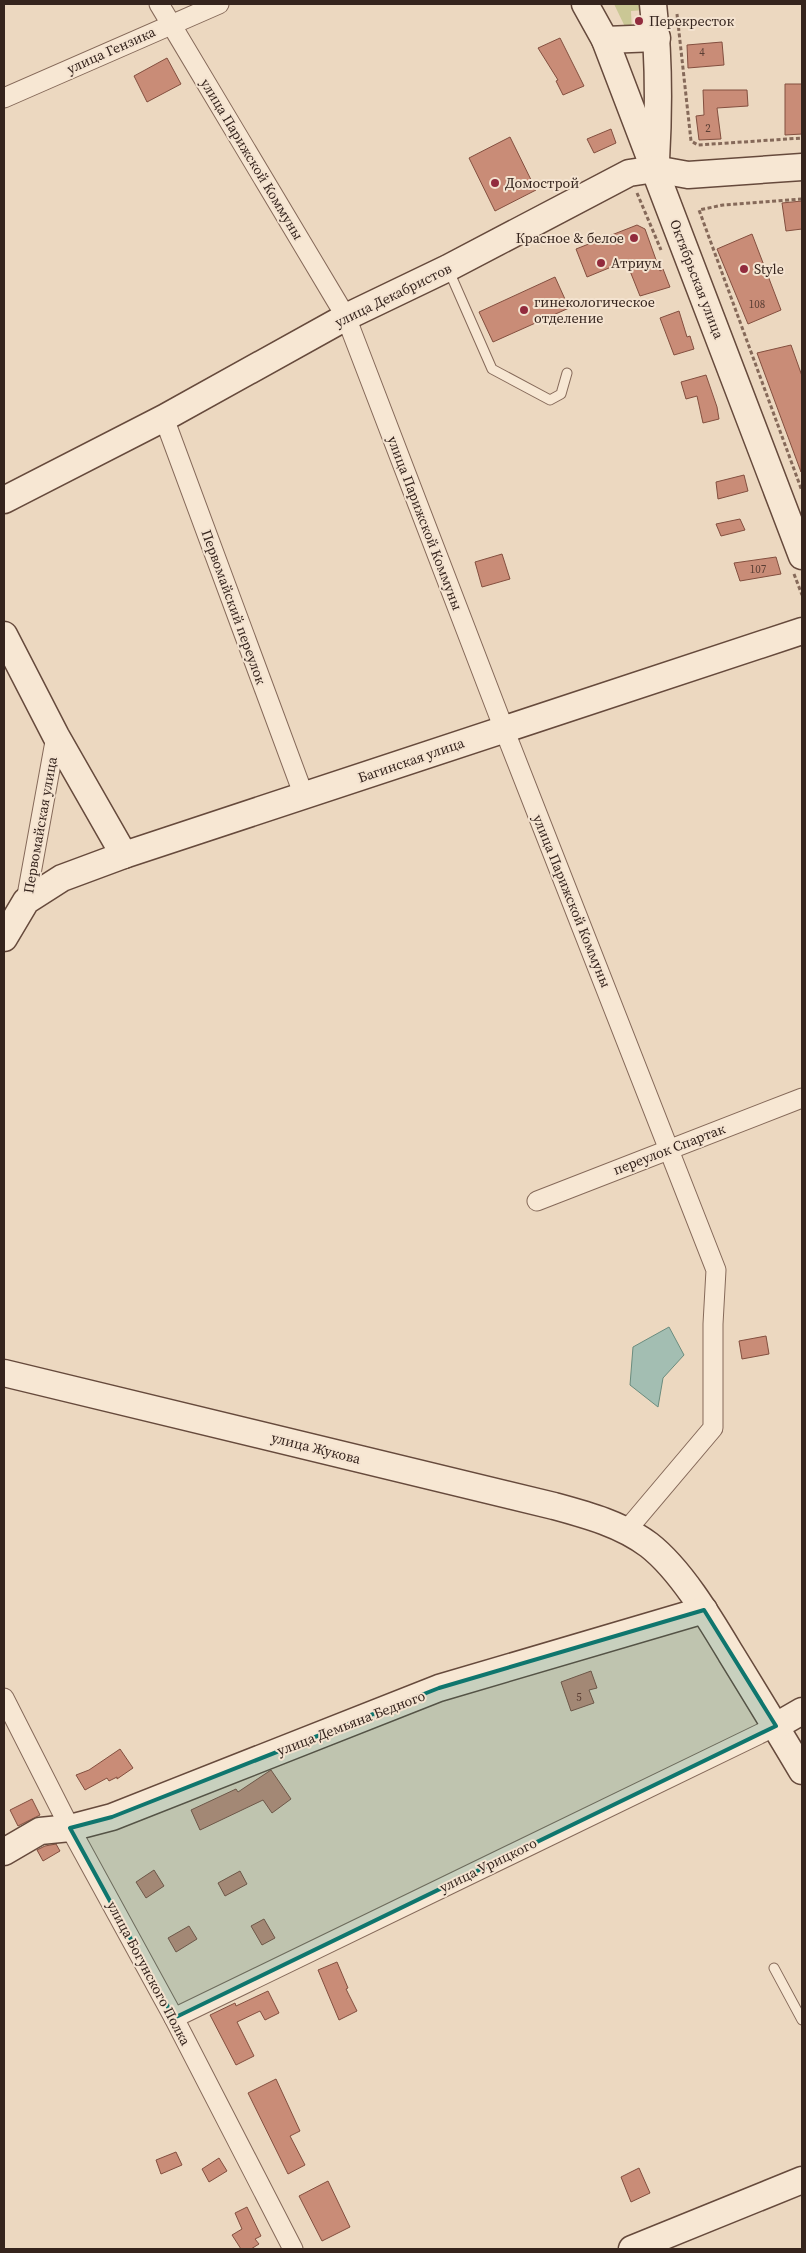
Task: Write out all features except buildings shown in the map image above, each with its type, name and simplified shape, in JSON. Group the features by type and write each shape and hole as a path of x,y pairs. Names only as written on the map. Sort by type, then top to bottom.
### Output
{"main road":[{"name":"Октябрьская улица","path":"585,4 605,40 802,556"},
{"path":"655,169 658,128 657,38 665,9"},
{"path":"605,40 657,38"},
{"name":"улица Декабристов","path":"4,500 164,418 346,317 448,268 629,173 655,169 688,175 802,167"},
{"name":"Багинская улица","path":"26,901 62,878 124,855 802,631"},
{"name":"Первомайская улица","path":"4,635 56,736 124,855"},
{"name":"Первомайская улица","path":"4,938 26,901"},
{"name":"улица Жукова","path":"4,1373 554,1506 599,1518 626,1531"},
{"path":"626,1531 649,1546 669,1566 704,1610 776,1726 802,1772"},
{"name":"улица Демьяна Бедного","path":"4,1852 40,1831 70,1828 112,1817 439,1688 704,1610"},
{"name":"улица Урицкого","path":"776,1726 802,1711"},
{"path":"632,2249 802,2180"}],"street":[{"name":"улица Парижской Коммуны","path":"159,4 346,317 504,729 670,1148 716,1270 713,1324 713,1428 626,1531"},
{"name":"улица Гензика","path":"4,98 220,4"},
{"name":"Первомайский переулок","path":"164,418 304,796"},
{"name":"Первомайская улица","path":"26,901 56,736"},
{"name":"переулок Спартак","path":"537,1201 802,1098"},
{"name":"улица Богунского Полка","path":"4,1698 70,1828 174,2018 293,2249"},
{"name":"улица Урицкого","path":"174,2018 776,1726"}],"lane":[{"path":"448,268 492,369 550,400 561,394 567,373"},
{"path":"774,1968 802,2020"}],"path":[{"path":"665,9 691,141 698,145 802,138"},
{"path":"802,199 723,205 699,210 802,491"}],"highlighted area":[{"path":"704,1610 776,1726 174,2018 70,1828 112,1817 439,1688"}],"shaded area":[{"path":"614,4 644,4 645,10 631,11 632,33 628,33"},
{"path":"669,1327 684,1355 663,1378 658,1407 630,1385 633,1347"}],"place":[{"name":"Перекресток","path":"639,21"},
{"name":"Домострой","path":"495,183"},
{"name":"Красное & белое","path":"634,238"},
{"name":"Атриум","path":"601,263"},
{"name":"Style","path":"744,269"},
{"name":"гинекологическое отделение","path":"524,310"}]}
